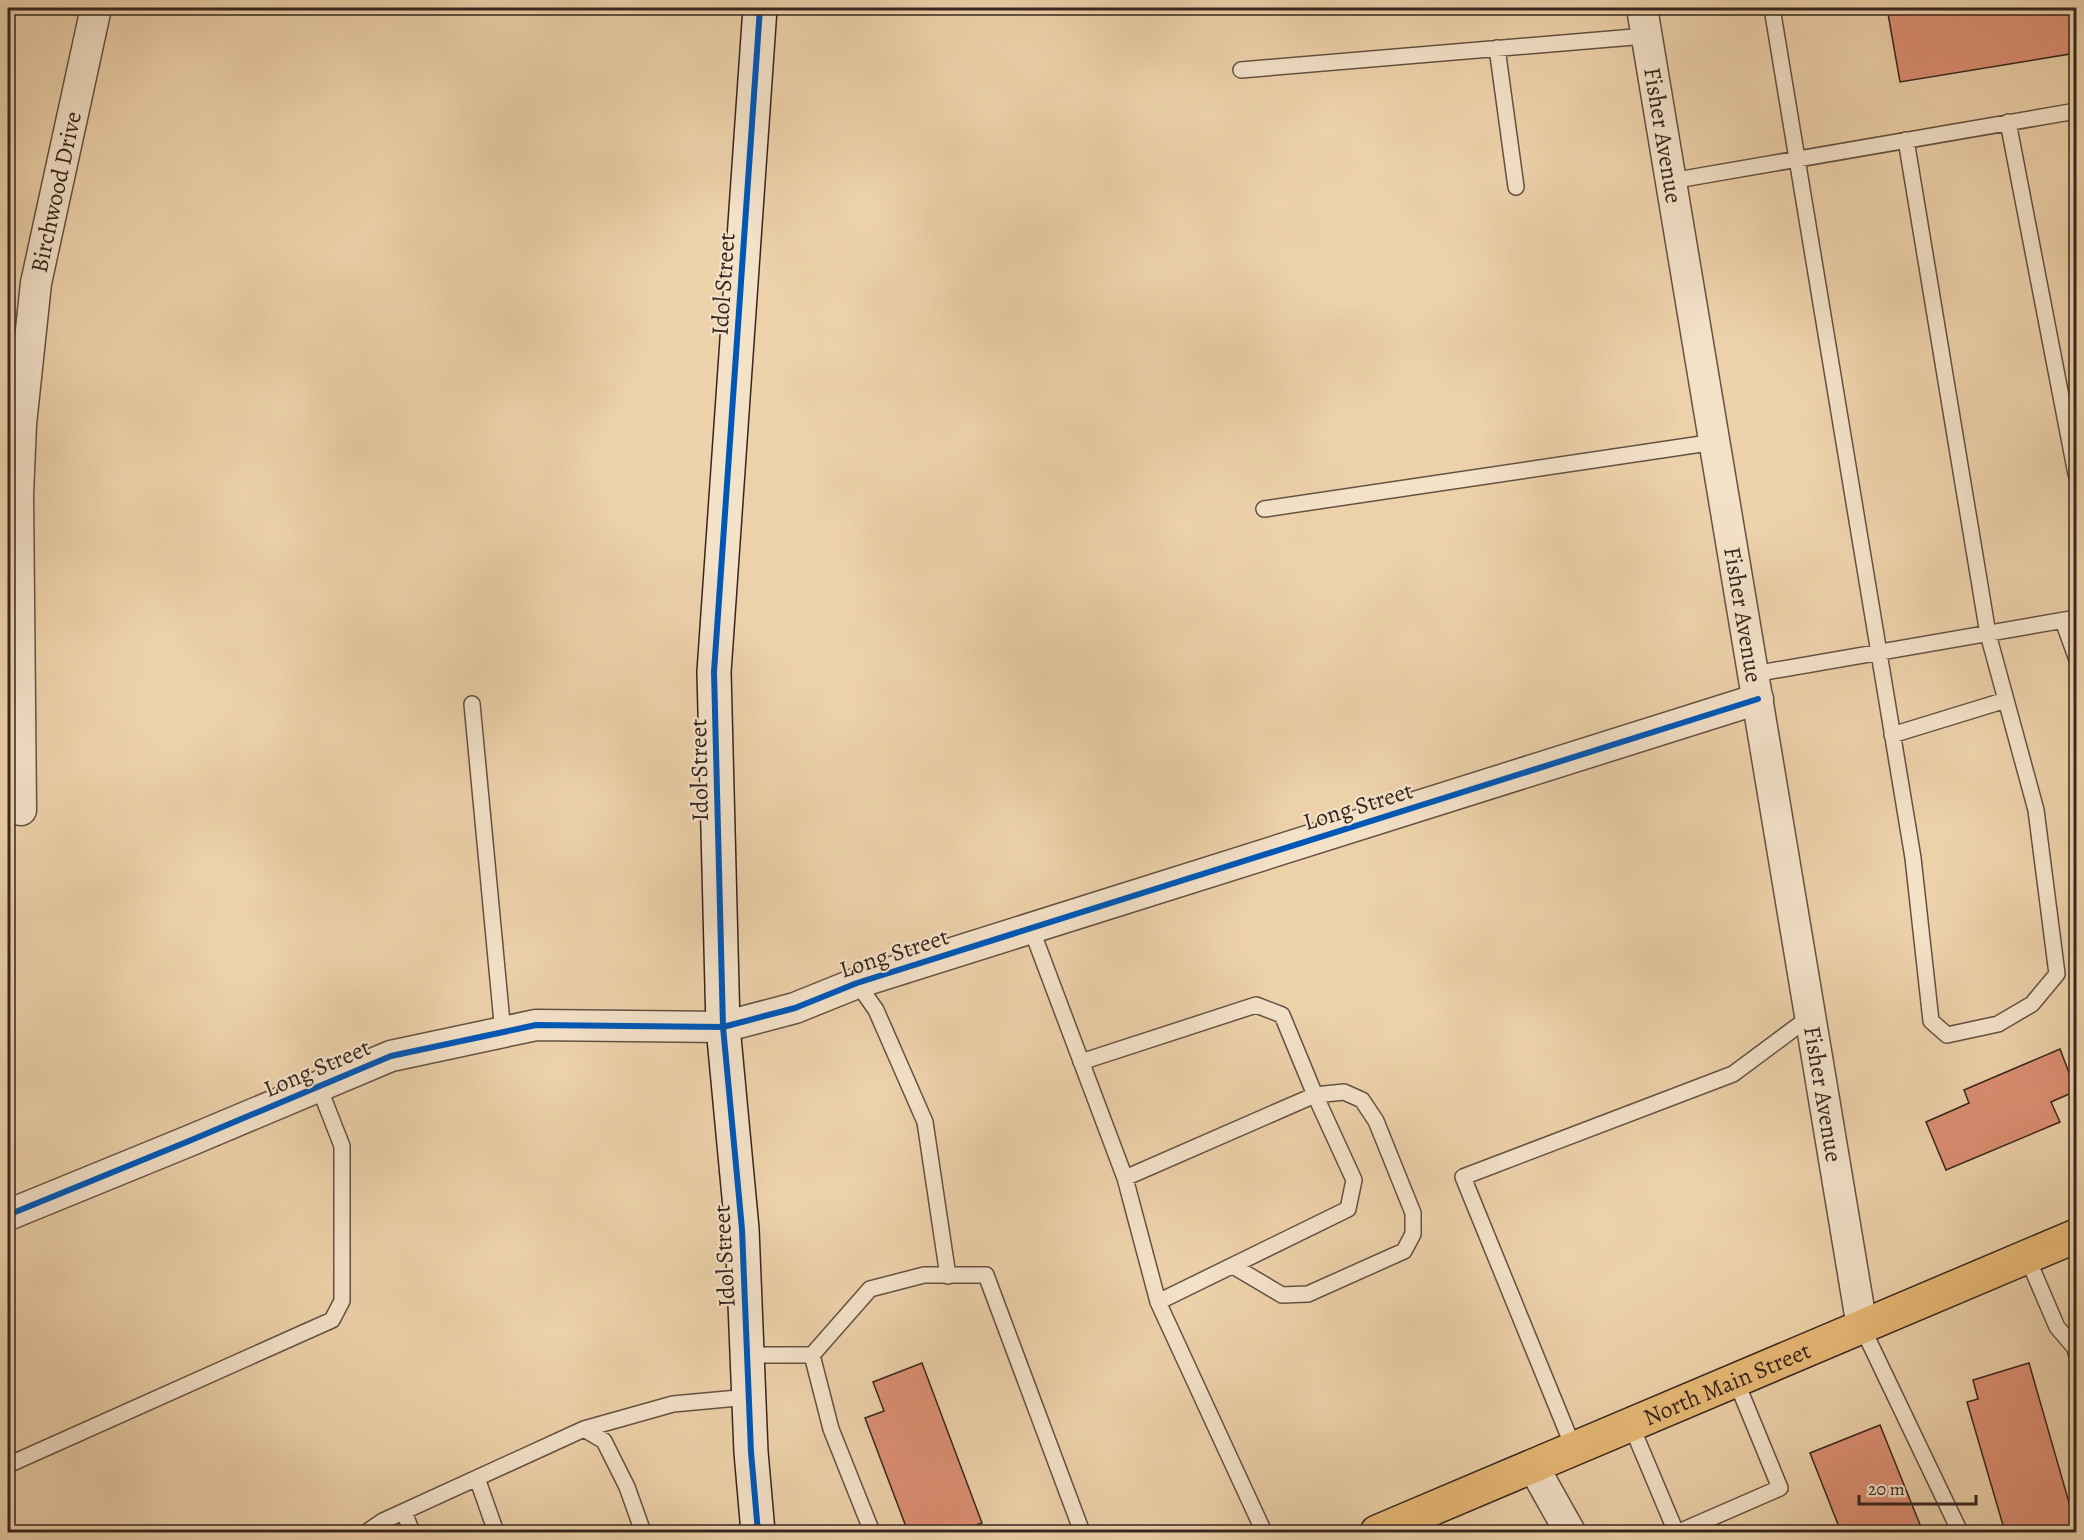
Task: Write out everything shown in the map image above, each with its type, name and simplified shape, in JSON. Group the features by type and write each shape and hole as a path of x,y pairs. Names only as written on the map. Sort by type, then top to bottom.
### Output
{"main road":[{"name":"North Main Street","path":"1377,1533 2076,1236"}],"street":[{"name":"Birchwood Drive","path":"21,810 13,495 36,283 96,8"},
{"name":"Idol Street","path":"758,1533 749,1397 742,1229 723,1027 714,672 760,8"},
{"name":"Fisher Avenue","path":"1644,22 1862,1327"},
{"name":"Long Street","path":"8,1215 391,1056 536,1025 723,1027 795,1008 857,983 1031,928 1756,686"},
{"path":"1533,1467 1570,1533"}],"lane":[{"path":"1772,8 1912,858 1931,1021 1947,1035 1998,1024 2032,1004 2056,974 2036,810 1988,634 1906,140"},
{"path":"1241,69 1497,48 1644,22"},
{"path":"1497,48 1516,187"},
{"path":"1671,181 2076,111"},
{"path":"2008,123 2076,474"},
{"path":"1264,509 1715,442"},
{"path":"1756,686 1879,652 2070,620 2076,657"},
{"path":"1892,735 2006,700"},
{"path":"472,704 503,1033"},
{"path":"1031,928 1125,1178 1158,1302 1264,1533"},
{"path":"857,983 876,1010 925,1122 948,1276"},
{"path":"1081,1062 1256,1005 1282,1015 1354,1180 1348,1209 1158,1302"},
{"path":"1574,1449 1463,1178 1733,1074 1811,1016"},
{"path":"8,1465 332,1320 342,1301 342,1146 319,1087"},
{"path":"1125,1178 1315,1095 1344,1092 1362,1100 1376,1121 1413,1213 1413,1234 1404,1251 1308,1294 1282,1295 1233,1266"},
{"path":"2027,1257 2057,1327 2075,1348 2076,1353"},
{"path":"747,1355 812,1355 870,1289 924,1275 986,1275 1082,1533"},
{"path":"1862,1327 1960,1533"},
{"path":"812,1355 831,1429 872,1533"},
{"path":"1631,1425 1678,1533 1780,1488 1736,1381"},
{"path":"367,1533 383,1521 584,1430 674,1404 749,1397"},
{"path":"584,1430 604,1441 627,1487 644,1533"},
{"path":"477,1479 496,1533"},
{"path":"404,1512 412,1533"}],"building":[{"path":"1887,8 2076,8 2076,53 1900,82"},
{"path":"2060,1049 2076,1091 2051,1102 2060,1122 1946,1170 1926,1122 1969,1103 1964,1090"},
{"path":"922,1363 982,1523 956,1532 908,1532 865,1418 884,1411 873,1382"},
{"path":"2029,1363 2076,1531 2005,1532 1967,1402 1978,1399 1973,1380"},
{"path":"1880,1425 1923,1532 1841,1532 1810,1453"}],"cycle path":[{"path":"758,1532 751,1452 742,1229 723,1027 714,672 760,8"},
{"path":"8,1215 391,1056 536,1025 723,1027 795,1008 857,983 1758,699"}]}
